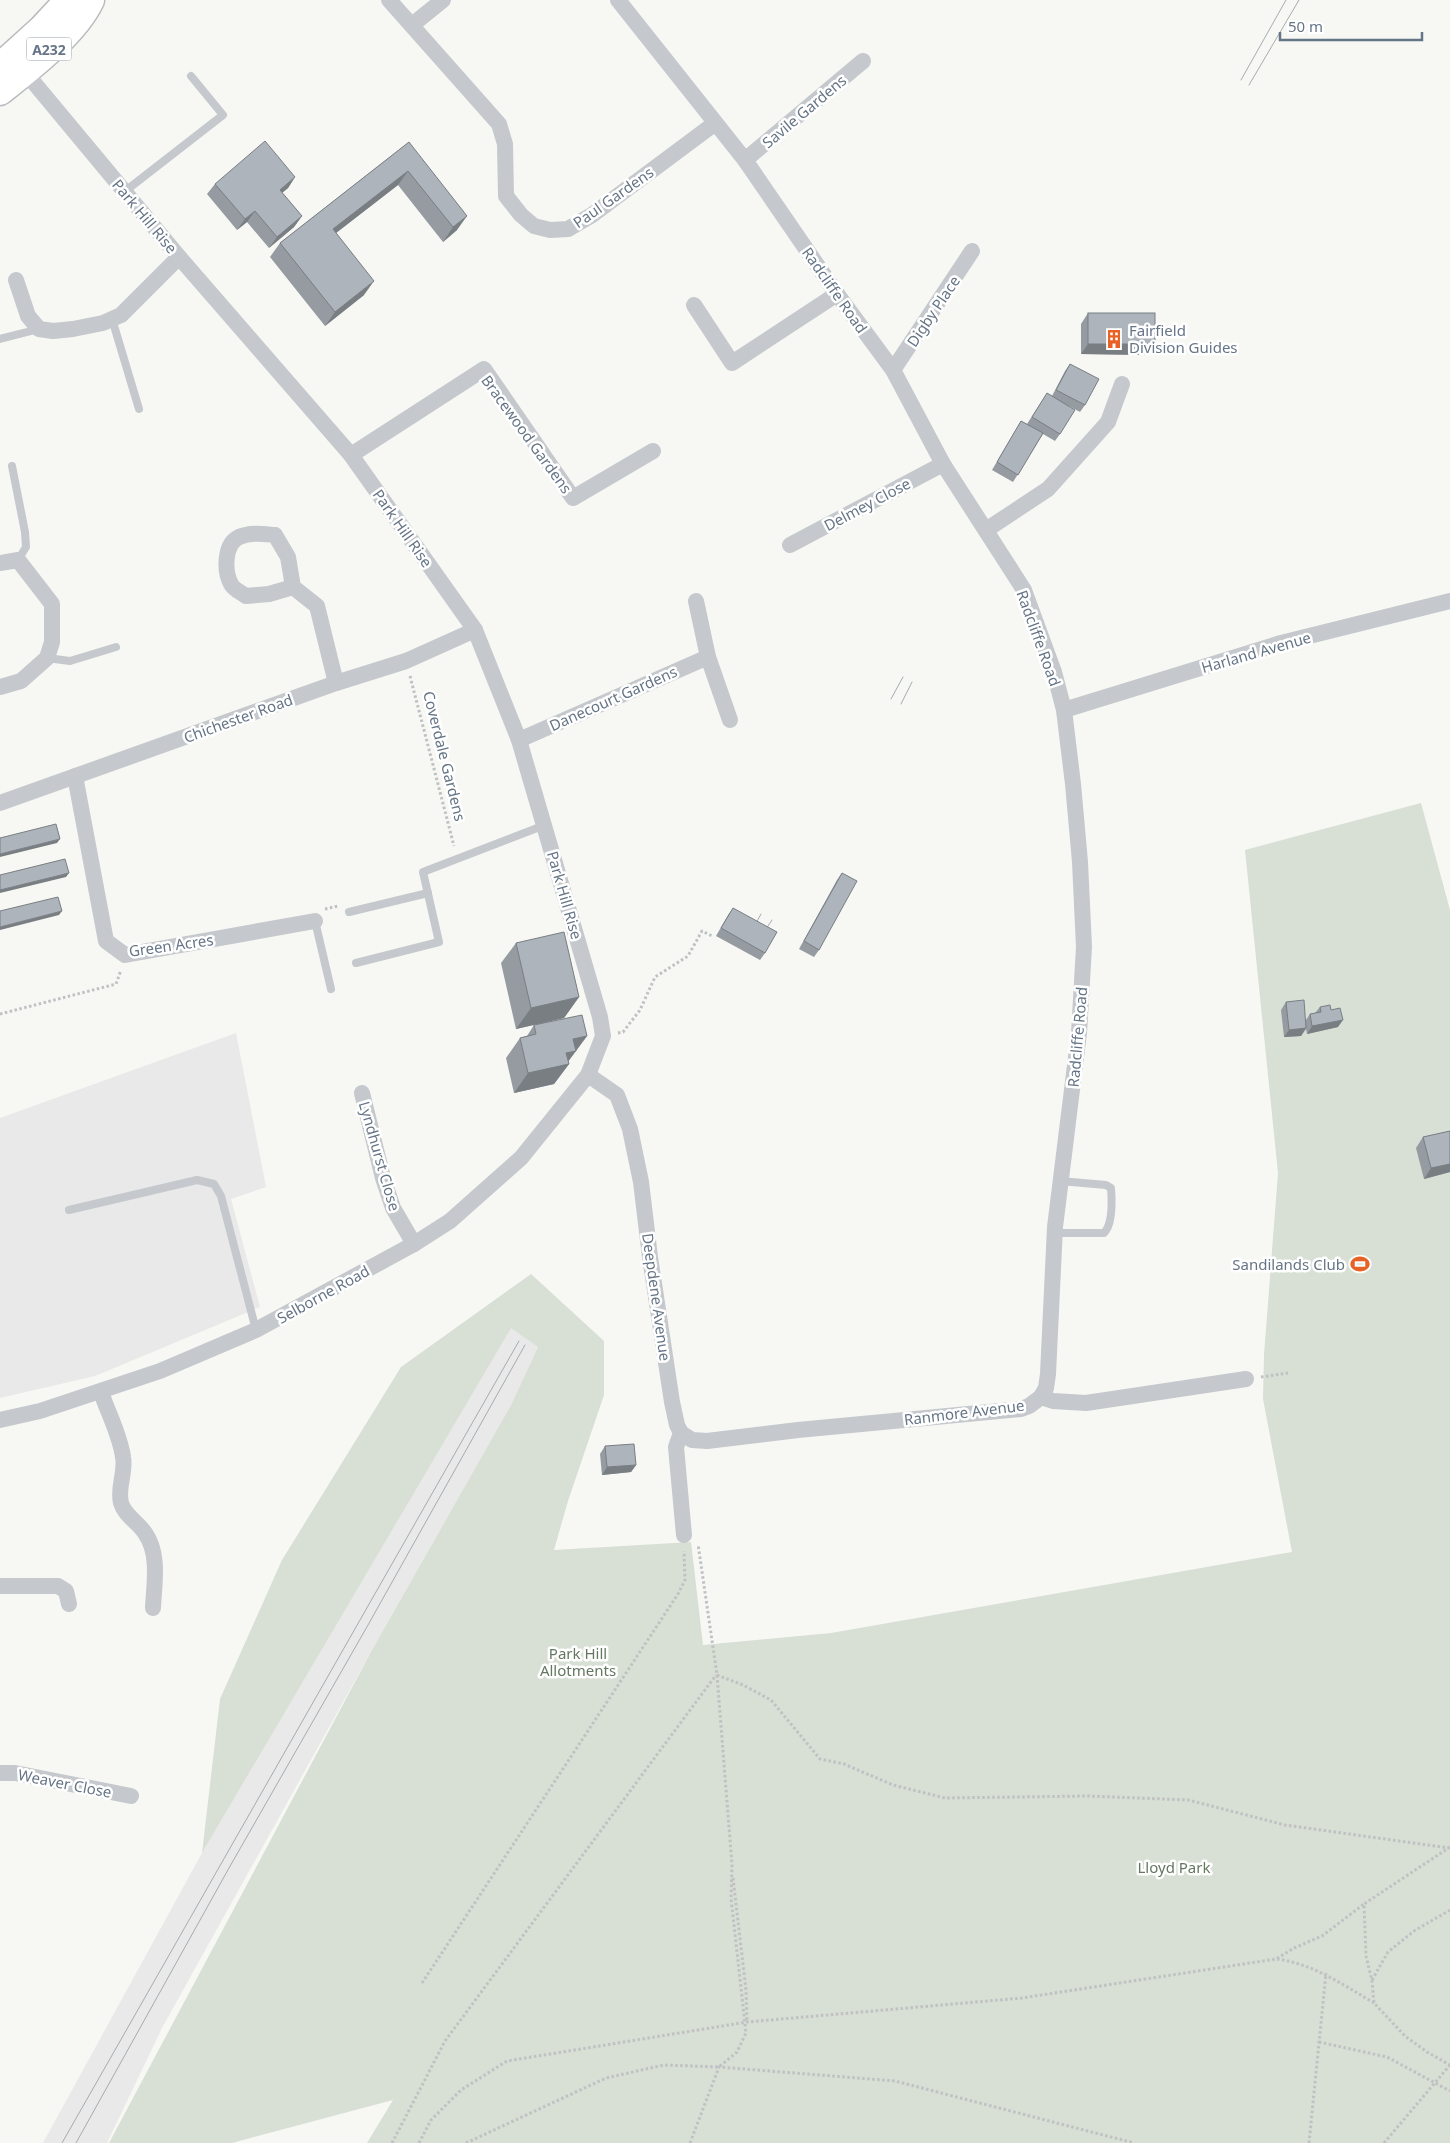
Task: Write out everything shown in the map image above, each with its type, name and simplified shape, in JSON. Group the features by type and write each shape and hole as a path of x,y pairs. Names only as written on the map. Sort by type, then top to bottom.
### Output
{"highway":[{"name":"A232","path":"0,92 9,60 68,0"},
{"name":"A232","path":"9,60 71,30 91,0"}],"street":[{"name":"Paul Gardens","path":"389,0 498,124 505,144 506,196 520,215 534,226 550,230 568,228 592,215 714,124"},
{"path":"412,25 443,0"},
{"name":"Radcliffe Road","path":"618,0 744,160 837,294 893,370 943,464 1024,590 1054,672 1064,710 1080,862 1084,947 1080,1033 1054,1232 1049,1361 1046,1388 1040,1397"},
{"name":"Park Hill Rise","path":"9,60 351,455 475,630 519,740 600,1017 603,1036"},
{"name":"Savile Gardens","path":"744,160 863,61"},
{"name":"Digby Place","path":"893,370 972,251"},
{"path":"16,280 28,316 39,329 53,331 73,329 103,323 121,314 180,257"},
{"path":"694,305 732,363 837,294"},
{"name":"Bracewood Gardens","path":"351,455 484,369 573,498 653,451"},
{"path":"986,530 1048,489 1108,422 1122,384"},
{"name":"Delmey Close","path":"790,545 943,464"},
{"path":"293,587 269,594 246,596 231,585 226,567 229,548 238,538 256,533 275,535 288,557 293,587 317,606 336,683"},
{"path":"0,563 18,560 52,604 52,642 47,658 21,681 0,687"},
{"path":"696,601 708,657 730,720"},
{"name":"Harland Avenue","path":"1064,710 1281,644 1450,601"},
{"name":"Chichester Road","path":"0,803 336,683 406,661 475,630"},
{"name":"Danecourt Gardens","path":"519,740 708,657"},
{"name":"Green Acres","path":"75,776 106,941 125,955 315,921"},
{"path":"588,1074 603,1036"},
{"name":"Selborne Road","path":"0,1420 40,1411 160,1372 256,1330 414,1244 450,1221 521,1158 588,1074"},
{"name":"Deepdene Avenue","path":"588,1074 617,1095 630,1129 641,1182 650,1257 672,1402 677,1425 681,1433 676,1447 684,1535"},
{"name":"Lyndhurst Close","path":"362,1093 388,1193 397,1217 414,1244"},
{"name":"Ranmore Avenue","path":"681,1433 692,1440 707,1441 798,1430 1021,1409 1029,1406 1040,1397 1053,1401 1086,1404 1246,1379"},
{"path":"101,1392 124,1459 120,1491 122,1503 127,1514 145,1533 153,1551 155,1570 153,1608"},
{"path":"0,1586 58,1586 66,1591 69,1604"},
{"name":"Weaver Close","path":"0,1773 15,1773 131,1796"}],"lane":[{"path":"124,192 223,115 191,76"},
{"path":"112,319 138,409"},
{"path":"0,339 39,329"},
{"path":"12,466 25,532 26,547 18,560"},
{"path":"47,658 70,661 116,647"},
{"path":"356,963 439,942 424,872 545,825"},
{"path":"349,912 428,893"},
{"path":"315,921 331,989"},
{"path":"69,1210 196,1180 214,1184 221,1196 256,1330"},
{"path":"1054,1232 1104,1233 1108,1229 1110,1220 1111,1188 1106,1185 1060,1181"}],"path":[{"name":"Coverdale Gardens","path":"406,661 457,859"},
{"path":"603,1036 623,1032 640,1010 655,978 688,956 702,930 712,936"},
{"path":"0,1014 116,984 125,955"},
{"path":"1246,1379 1288,1373"},
{"path":"422,1983 678,1594 685,1580 684,1535 696,1534 716,1675 732,1865 731,1898 746,2033 737,2052 719,2067 690,2143"},
{"path":"716,1675 771,1700 820,1759 844,1764 893,1785 937,1796 946,1798 1088,1796 1188,1800 1284,1825 1450,1848"},
{"path":"392,2143 445,2041 716,1675"},
{"path":"1276,1959 1294,1948 1322,1936 1364,1904 1450,1848"},
{"path":"1364,1904 1366,1956 1372,1981 1374,2003"},
{"path":"1372,1981 1388,1952 1414,1931 1450,1910"},
{"path":"420,2143 431,2120 461,2090 507,2061 746,2022 1022,1998 1276,1959 1294,1961 1326,1974 1374,2003 1405,2036 1426,2052 1450,2065 1384,2143"},
{"path":"1309,2143 1326,1974"},
{"path":"1319,2042 1387,2057 1450,2091"},
{"path":"466,2143 606,2078 664,2066 719,2067 895,2081 1134,2143"}],"shaded area":[{"path":"236,1033 266,1187 231,1199 260,1307 95,1376 0,1398 0,1118"},
{"path":"511,1327 538,1347 511,1405 372,1650 162,2028 107,2143 43,2143 202,1853"}],"green space":[{"path":"1421,803 1450,910 1450,2143 367,2143 393,2100 232,2143 109,2143 372,1650 511,1405 538,1347 511,1328 202,1853 220,1699 282,1560 401,1367 531,1274 604,1341 604,1395 568,1501 554,1550 691,1542 703,1645 831,1633 1292,1552 1263,1399 1264,1355 1278,1173 1245,850"}],"building":[{"path":"265,141 295,177 280,190 302,216 277,237 255,211 245,219 215,184"},
{"path":"409,142 467,216 453,227 408,171 333,229 374,281 335,312 280,243"},
{"path":"1088,313 1155,313 1155,344 1088,344"},
{"path":"1070,364 1099,379 1085,405 1056,390"},
{"path":"1047,393 1075,410 1060,434 1032,417"},
{"path":"1021,421 1043,433 1018,475 997,462"},
{"path":"56,824 60,839 0,854 0,838"},
{"path":"65,859 69,873 0,890 0,875"},
{"path":"842,873 857,881 819,950 804,941"},
{"path":"58,897 62,911 0,927 0,911"},
{"path":"733,908 777,932 765,953 721,928"},
{"path":"564,932 579,997 531,1008 516,943"},
{"path":"1304,1000 1306,1028 1289,1030 1286,1002"},
{"path":"1330,1005 1331,1010 1340,1008 1343,1020 1312,1026 1310,1014 1321,1012 1320,1007"},
{"path":"582,1015 587,1036 573,1039 576,1051 566,1053 569,1064 528,1073 520,1038 536,1034 534,1025"},
{"path":"1450,1131 1450,1164 1431,1168 1423,1137"},
{"path":"634,1444 636,1465 607,1467 605,1446"}],"tram line":[{"path":"1241,80 1286,0"},
{"path":"1249,85 1299,0"},
{"path":"891,699 903,677"},
{"path":"901,704 912,682"},
{"path":"754,927 761,914"},
{"path":"764,932 772,920"},
{"path":"62,2143 519,1341"},
{"path":"76,2143 229,1868 525,1345"}],"place":[{"name":"Fairfield Division Guides","path":"1114,339"},
{"name":"Sandilands Club","path":"1360,1264"}],"park label":[{"name":"Park Hill Allotments","path":"578,1662"},
{"name":"Lloyd Park","path":"1174,1867"}]}
